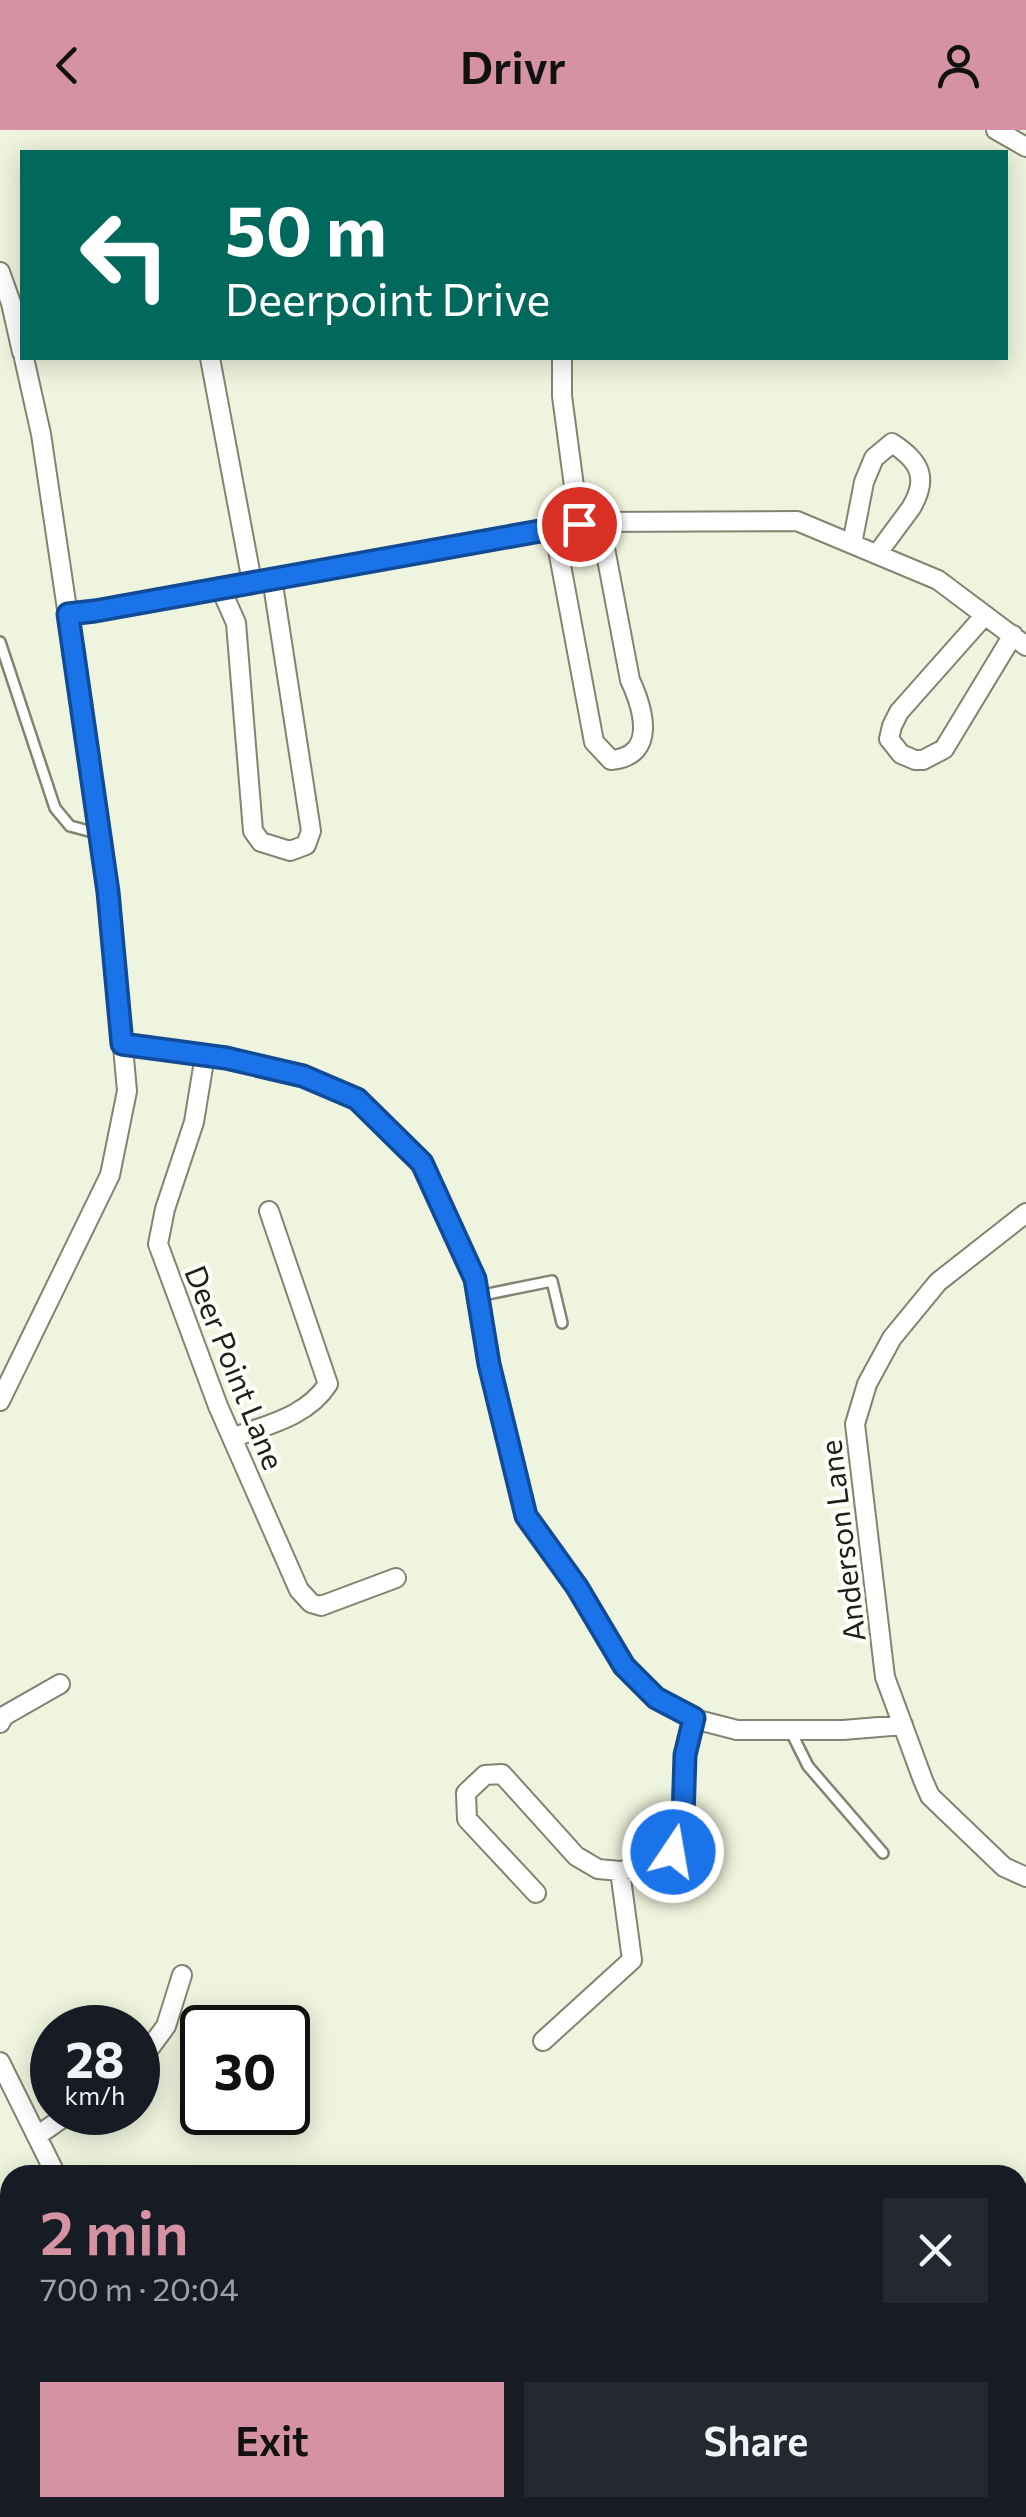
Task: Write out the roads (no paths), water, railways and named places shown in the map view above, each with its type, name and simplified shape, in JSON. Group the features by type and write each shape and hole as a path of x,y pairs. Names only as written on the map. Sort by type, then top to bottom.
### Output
{"street":[{"path":"996,130 1026,146"},
{"path":"0,272 6,310 20,347"},
{"path":"1,1397 110,1175 126,1091 100,834 41,434 24,360"},
{"path":"210,360 252,582"},
{"path":"562,360 562,396 579,524"},
{"path":"852,544 864,482 874,458 892,443 912,456 921,479 916,500 877,554"},
{"path":"68,614 579,524 796,521 938,580 985,614 1019,641 944,749 923,760 901,754 889,739 892,726 899,712 985,614"},
{"path":"554,528 594,742 611,760 618,760 637,746 644,719 630,680 600,522"},
{"path":"220,587 236,622 253,831 261,842 290,851 306,845 311,832 272,578"},
{"path":"122,1044 204,1055 303,1076 357,1099 422,1163 475,1279 489,1364 526,1516 577,1587 624,1666 656,1698 694,1718 736,1730 842,1730 903,1725"},
{"name":"Deer Point Lane","path":"204,1055 194,1122 158,1244 232,1438 299,1590 321,1606 396,1578"},
{"path":"232,1438 303,1411 328,1384 269,1211"},
{"name":"Anderson Lane","path":"1026,1213 938,1282 892,1338 867,1384 855,1424 884,1677 930,1796 1004,1867 1026,1876"},
{"path":"0,1723 4,1716 60,1684"},
{"path":"536,1893 467,1819 466,1794 485,1775 502,1774 576,1856 598,1869 620,1871 657,1864 673,1852 683,1818 685,1755 694,1718"},
{"path":"543,2040 632,1960 620,1871"},
{"path":"160,2034 182,1975"},
{"path":"0,2062 51,2165"}],"lane":[{"path":"0,642 56,808 70,826 100,834"},
{"path":"478,1296 552,1281 562,1324"},
{"path":"790,1730 808,1766 884,1853"}]}
